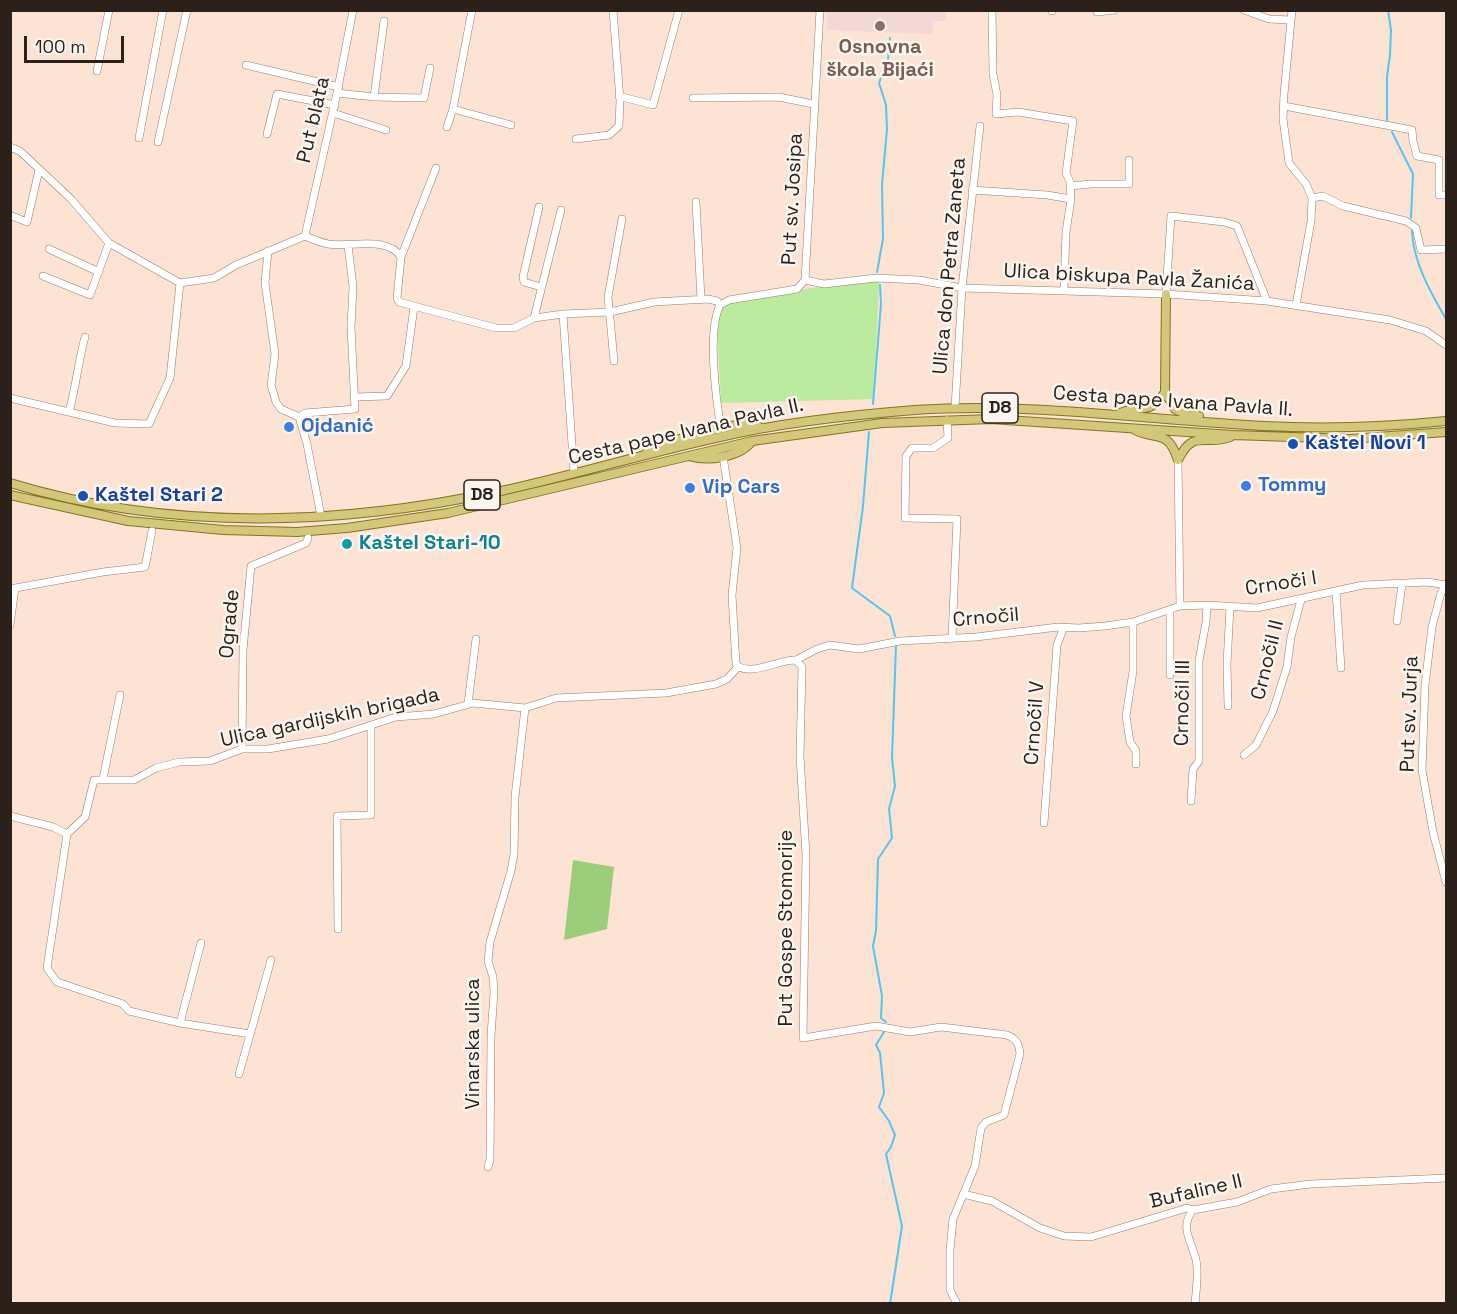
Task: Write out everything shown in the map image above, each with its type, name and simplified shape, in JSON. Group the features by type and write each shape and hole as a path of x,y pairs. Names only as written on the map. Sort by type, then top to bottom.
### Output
{"main road":[{"path":"1166,294 1165,392 1175,409 1180,412 1215,418 1223,424"},
{"path":"1117,415 1128,410 1140,410 1152,406 1165,392"},
{"name":"Cesta pape Ivana Pavla II.","path":"10,483 75,500 153,513 224,519 279,519 344,516 407,508 502,491 762,428 838,417 955,408 1022,409 1309,428 1382,427 1446,421"},
{"name":"Cesta pape Ivana Pavla II.","path":"10,495 128,521 223,530 321,530 380,524 448,513 752,441 882,423 991,419 1233,435 1350,439 1446,432"},
{"path":"642,456 652,448 721,429 747,424 762,428"},
{"path":"1130,427 1141,434 1161,436 1175,450 1178,460"},
{"path":"1178,460 1188,445 1198,439 1222,440 1233,435"},
{"path":"686,456 703,458 723,456 745,449 752,441"}],"street":[{"path":"97,70 109,10"},
{"path":"139,138 163,10"},
{"path":"158,142 187,10"},
{"name":"Put blata","path":"304,236 338,90 353,10"},
{"path":"447,127 453,109 472,10"},
{"path":"576,139 609,135 619,126 613,10"},
{"path":"619,96 653,105 679,10"},
{"name":"Put sv. Josipa","path":"720,305 729,300 797,289 805,280 820,10"},
{"path":"992,10 996,114 1018,112 1073,121 1066,173 1071,199 1066,232 1064,291"},
{"path":"1097,12 1114,10"},
{"path":"1244,10 1269,19 1290,20"},
{"path":"1292,10 1283,119 1289,162 1306,184 1312,198 1311,220 1296,306"},
{"path":"374,97 384,21"},
{"path":"246,65 338,90 374,97 424,98 430,68"},
{"path":"267,134 277,94 334,105"},
{"path":"693,98 778,97 813,104"},
{"path":"1284,106 1412,130 1417,156 1439,160 1439,195 1446,195"},
{"path":"453,109 511,125"},
{"path":"333,113 386,130"},
{"name":"Ulica don Petra Zaneta","path":"955,408 962,288 980,126"},
{"path":"10,147 20,151 71,199 109,243 180,283 214,278 236,265 304,236 328,244 380,244 392,248 401,257"},
{"path":"1070,186 1129,184 1129,160"},
{"path":"436,168 401,257 397,298 399,302 496,328 514,328 534,318 563,314 610,312 654,302 701,299 717,301 720,305 714,339 721,429"},
{"path":"12,216 27,222 39,170"},
{"path":"972,190 1047,195 1071,199"},
{"path":"1312,198 1323,196 1343,206 1406,221 1416,228 1421,250 1446,249"},
{"path":"696,202 701,299"},
{"path":"539,207 523,277 524,282 542,287"},
{"path":"534,318 561,210"},
{"path":"1166,294 1171,216 1224,222 1237,226 1267,301"},
{"path":"614,361 608,297 622,219"},
{"path":"43,276 90,295 109,243"},
{"path":"300,417 304,413 355,408 351,327 353,287 348,245"},
{"path":"49,249 99,272"},
{"path":"268,251 265,283 275,354 272,384 276,402 281,409 300,417"},
{"name":"Ulica biskupa Pavla Žanića","path":"805,280 824,284 876,278 919,280 962,288 1166,294 1267,301 1390,320 1426,332 1446,345"},
{"path":"10,398 115,423 149,424 170,378 180,283"},
{"path":"355,397 387,396 406,366 414,307"},
{"path":"563,314 574,473"},
{"path":"69,412 76,389 79,359 85,337"},
{"path":"300,417 320,511"},
{"path":"947,420 948,438 933,448 912,448 906,456 905,518 957,519 952,638"},
{"path":"723,456 737,548 732,595 734,658 738,667 745,669 796,660"},
{"path":"1178,460 1180,606"},
{"path":"10,626 13,588 145,567 152,531"},
{"name":"Ograde","path":"242,749 243,650 251,566 306,543 308,538"},
{"name":"Crnoči l","path":"1180,606 1257,608 1363,585 1428,582 1446,585"},
{"path":"1397,621 1402,584"},
{"name":"Put sv. Jurja","path":"1446,585 1432,627 1425,685 1422,770 1433,832 1446,882"},
{"name":"Crnoči l","path":"1336,591 1341,668"},
{"name":"Crnočil II","path":"1244,755 1256,745 1273,711 1287,667 1291,637 1301,600"},
{"name":"Crnočil III","path":"1191,801 1193,769 1198,761 1199,661 1207,605"},
{"name":"Crnočil","path":"796,660 830,645 859,649 900,641 1133,622 1180,606"},
{"name":"Crnoči l","path":"1228,706 1227,664 1230,607"},
{"path":"1170,610 1170,675"},
{"path":"1133,622 1133,671 1126,716 1130,742 1136,751 1136,764"},
{"name":"Crnočil V","path":"1044,823 1057,645 1064,627"},
{"path":"468,704 476,639"},
{"name":"Put Gospe Stomorije","path":"796,660 802,667 803,678 800,756 806,855 803,1038 876,1026 910,1032 941,1027 1007,1035 1016,1041 1020,1054 1004,1115 986,1122 981,1128 975,1166 953,1219 950,1290 957,1304"},
{"name":"Ulica gardijskih brigada","path":"104,779 134,780 156,768 179,762 210,761 242,749 268,749 328,739 396,717 434,714 473,703 525,708 556,698 666,693 716,684 727,679 738,667"},
{"path":"120,695 104,779 94,780 86,818 67,834 47,968 57,982 123,1004 129,1011 180,1023 250,1034"},
{"name":"Vinarska ulica","path":"488,1167 494,992 493,977 488,961 490,942 511,871 515,797 525,708"},
{"path":"338,929 337,816 371,815 371,725"},
{"path":"10,816 52,827 67,834"},
{"path":"180,1023 201,943"},
{"path":"239,1074 272,960"},
{"name":"Bufaline II","path":"963,1194 992,1201 1041,1228 1064,1236 1091,1238 1187,1208 1193,1210 1237,1202 1271,1189 1301,1185 1446,1178"},
{"path":"1193,1210 1188,1216 1187,1230 1190,1248 1196,1260 1195,1304"}],"shaded area":[{"name":"Osnovna škola Bijaći","path":"827,11 946,11 946,21 933,21 933,34 827,30"}],"green space":[{"path":"879,281 874,399 721,403 717,326 722,308 734,301 812,288"},
{"path":"573,860 614,867 607,929 564,940"}],"waterway":[{"path":"1387,120 1387,77 1391,30 1388,10"},
{"path":"877,272 883,239 882,185 887,129 886,105 879,83 888,60 890,38"},
{"path":"1392,132 1413,174 1411,218"},
{"path":"1412,231 1419,266 1446,319"},
{"path":"873,404 881,304 880,285"},
{"path":"869,432 863,506 852,588 890,616 895,636"},
{"path":"886,1022 881,1018 882,996 873,946 876,931 878,859 892,838 889,809 895,786 892,758 896,645"},
{"path":"884,1032 876,1045 880,1053 884,1093 879,1107 895,1135 886,1154 902,1226 890,1304"}],"place":[{"name":"Osnovna škola Bijaći","path":"880,26"},
{"name":"Ojdanić","path":"289,427"},
{"name":"Kaštel Novi 1","path":"1293,444"},
{"name":"Tommy","path":"1246,486"},
{"name":"Vip Cars","path":"690,488"},
{"name":"Kaštel Stari 2","path":"83,496"},
{"name":"Kaštel Stari-10","path":"347,544"}]}
